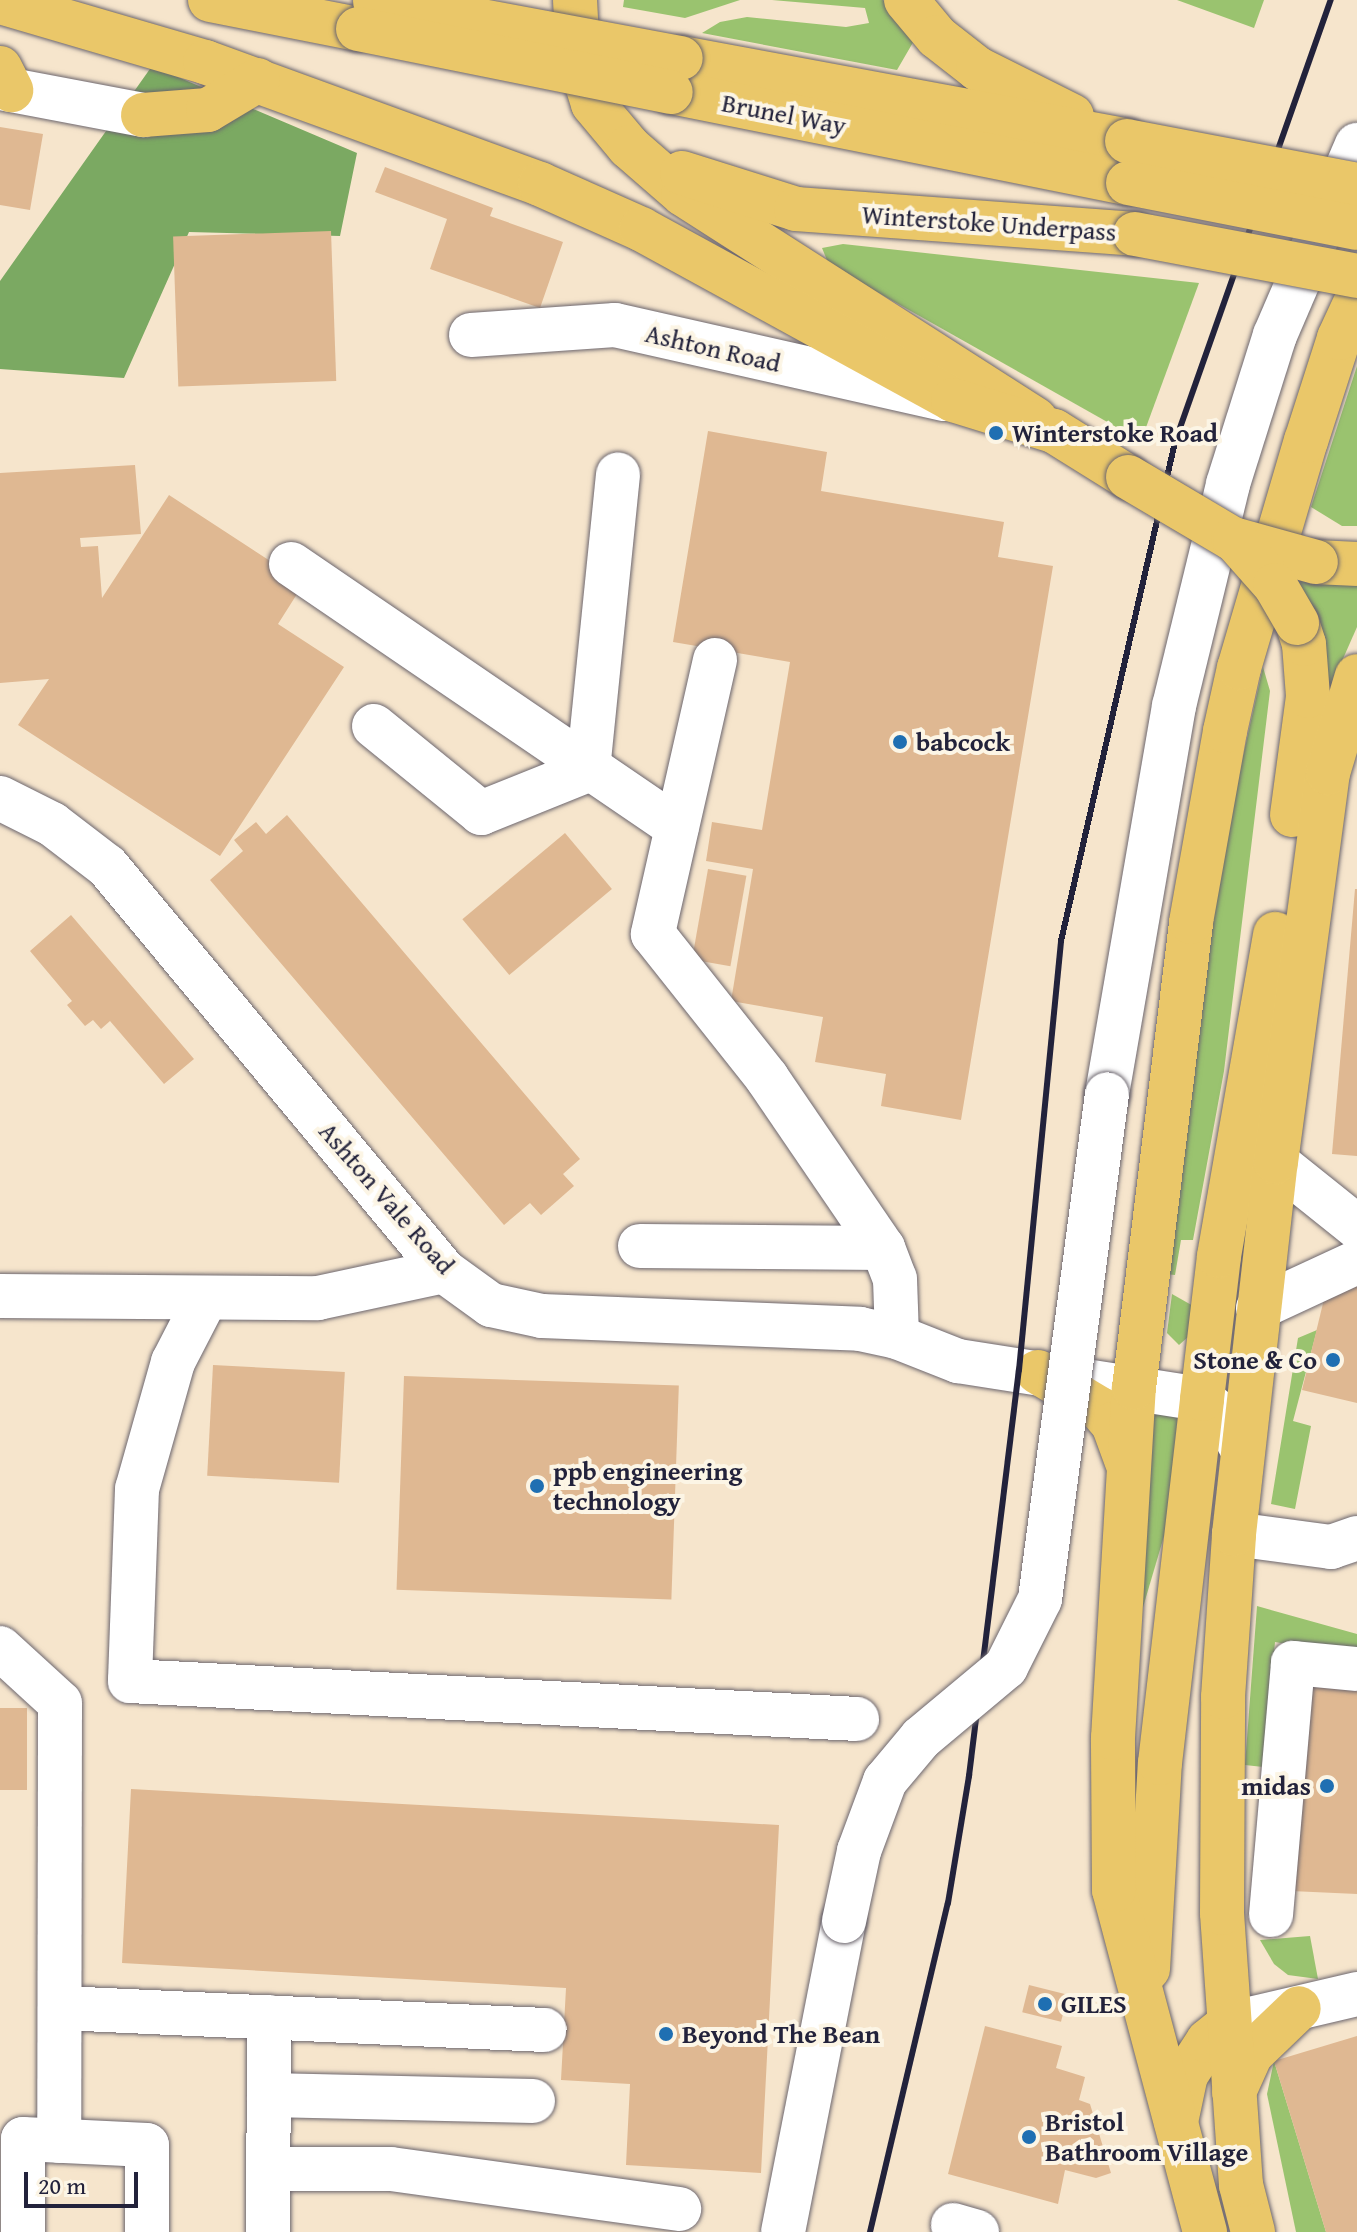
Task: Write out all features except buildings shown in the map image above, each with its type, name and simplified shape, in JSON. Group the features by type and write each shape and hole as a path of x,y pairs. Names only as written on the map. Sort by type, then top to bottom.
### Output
{"main road":[{"name":"Brunel Way","path":"210,0 368,10 676,75 1127,162 1357,228"},
{"path":"906,0 937,37 978,69 1127,162"},
{"path":"0,2 258,80 540,184 641,229 953,400 1054,431"},
{"name":"Winterstoke Underpass","path":"577,5 578,56 593,104 629,147 683,194 1054,431 1233,539"},
{"path":"143,115 208,110 258,80"},
{"name":"Winterstoke Underpass","path":"629,147 686,175 796,209 1135,234 1357,276"},
{"name":"Brunel Way","path":"1127,162 1357,185"},
{"path":"1205,2232 1175,2129 1114,1890 1110,1821 1134,1388 1191,922 1225,731 1306,441 1339,338 1357,299"},
{"path":"1233,539 1337,563"},
{"path":"1148,2019 1160,1763 1219,1256 1261,1038 1308,696 1304,644 1297,623 1275,585 1233,539"},
{"path":"1253,2232 1241,2185 1229,2024 1223,1790 1234,1534 1276,1162 1347,719 1357,676"},
{"path":"1038,1372 1100,1409 1120,1439 1128,1468"},
{"path":"1234,2092 1251,2054 1299,2008"},
{"path":"1175,2129 1186,2075 1208,2041 1229,2024"}],"street":[{"path":"4,82 143,115"},
{"path":"787,2215 844,1921 863,1837 885,1781 921,1738 1006,1667 1040,1599 1107,1094 1174,706 1228,484 1275,335 1357,145"},
{"name":"Ashton Road","path":"471,335 615,325 953,400"},
{"path":"588,770 618,475"},
{"path":"291,564 588,770 677,827"},
{"path":"715,660 653,934 804,1127 883,1248 895,1279 897,1337"},
{"path":"374,726 481,813 588,770"},
{"name":"Ashton Vale Road","path":"0,798 52,824 107,866 444,1271 491,1305 542,1316 860,1329 897,1337 958,1361 1202,1399"},
{"path":"1276,1162 1357,1227"},
{"path":"640,1246 883,1248"},
{"path":"1258,1308 1357,1262"},
{"path":"0,1296 318,1298 444,1271"},
{"path":"206,1298 173,1362 137,1489 130,1681 857,1719"},
{"path":"1202,1399 1226,1419 1243,1451"},
{"path":"1234,1534 1331,1547 1357,1538"},
{"path":"0,1648 60,1703 59,2141"},
{"path":"1271,1915 1293,1663 1357,1669"},
{"path":"1223,1790 1281,1794"},
{"path":"1229,2024 1357,1994"},
{"path":"61,2008 545,2030"},
{"path":"268,2232 269,2017"},
{"path":"269,2095 533,2101"},
{"path":"23,2232 23,2139 147,2145 147,2232"},
{"path":"269,2169 391,2169 679,2209"}],"green space":[{"path":"624,0 740,0 685,18 623,7"},
{"path":"772,0 883,0 915,39 897,70 702,33 720,22 747,17 846,27 869,23 865,8"},
{"path":"1177,0 1264,0 1254,28"},
{"path":"152,66 357,153 340,236 189,232 124,378 0,369 0,281"},
{"path":"843,244 1199,283 1141,441 829,265 822,248"},
{"path":"1357,366 1357,526 1342,526 1311,507"},
{"path":"1281,575 1357,583 1357,627 1316,720"},
{"path":"1263,667 1270,691 1224,1071 1193,1240 1181,1240 1175,1275 1165,1274 1206,922"},
{"path":"1172,1294 1195,1307 1188,1337 1179,1345 1167,1333"},
{"path":"1317,1330 1293,1421 1311,1426 1295,1509 1271,1504 1298,1338"},
{"path":"1154,1412 1182,1418 1175,1499 1141,1614"},
{"path":"1257,1606 1357,1634 1357,1656 1275,1642 1263,1767 1245,1765"},
{"path":"1310,1936 1318,1979 1288,1975 1274,1964 1260,1940"},
{"path":"1274,2061 1326,2232 1296,2232 1267,2094"}],"railway":[{"path":"870,2232 948,1903 969,1776 1019,1370 1061,941 1175,442 1331,0"}],"place":[{"name":"Winterstoke Road","path":"996,433"},
{"name":"babcock","path":"900,742"},
{"name":"Stone & Co","path":"1333,1360"},
{"name":"ppb engineering technology","path":"537,1486"},
{"name":"midas","path":"1327,1786"},
{"name":"GILES","path":"1045,2004"},
{"name":"Beyond The Bean","path":"666,2034"},
{"name":"Bristol Bathroom Village","path":"1029,2137"}]}
